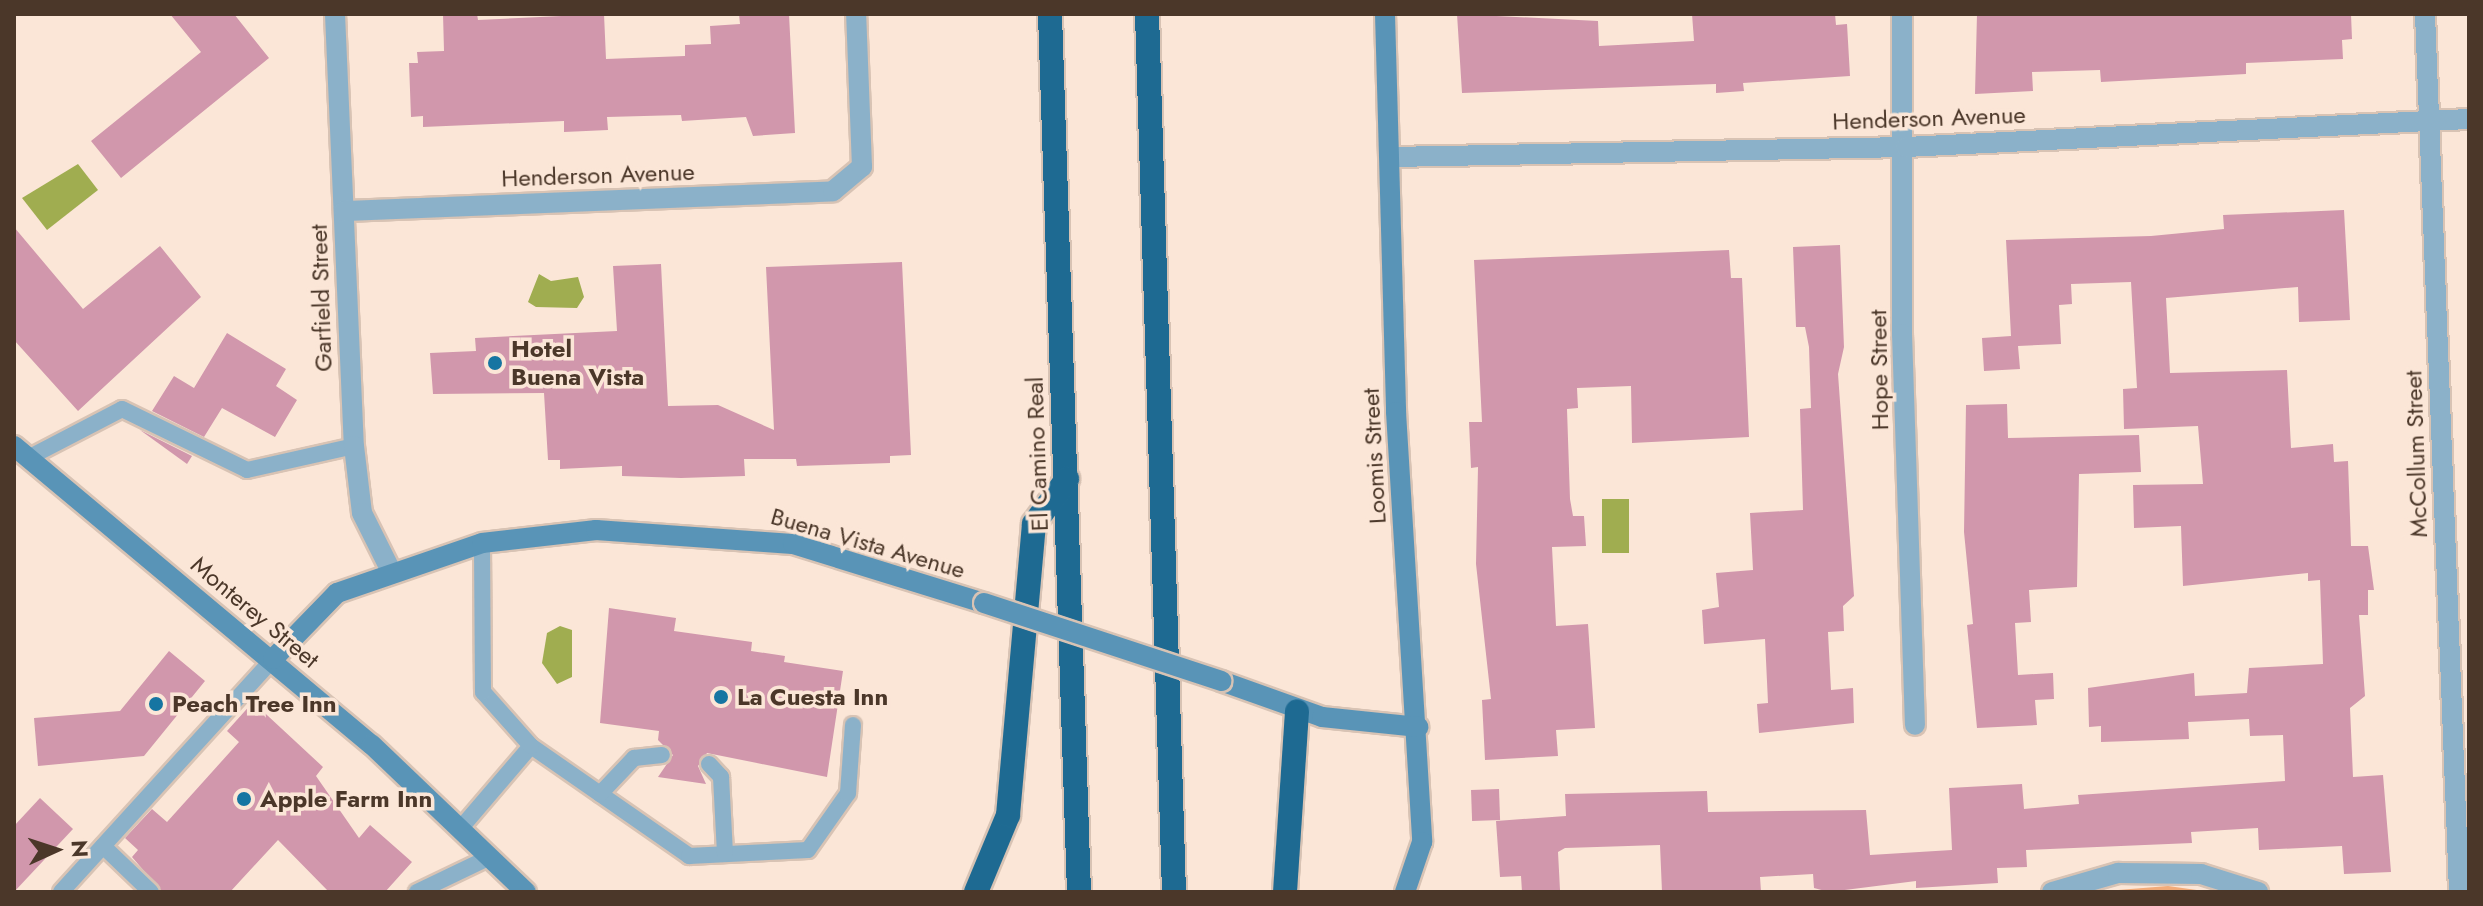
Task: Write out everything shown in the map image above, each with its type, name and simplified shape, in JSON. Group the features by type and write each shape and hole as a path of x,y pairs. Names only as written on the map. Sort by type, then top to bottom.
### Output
{"highway":[{"name":"El Camino Real","path":"1050,14 1079,892"},
{"path":"1147,14 1174,892"},
{"path":"976,892 1008,815 1034,524 1067,479"},
{"path":"1285,892 1297,711"}],"street":[{"name":"Garfield Street","path":"335,14 354,446 362,513 392,573"},
{"name":"Henderson Avenue","path":"344,211 833,191 852,183 862,167 856,14"},
{"name":"Loomis Street","path":"1385,14 1396,412 1418,727 1422,842 1405,892"},
{"name":"Hope Street","path":"1902,14 1906,147 1902,334 1915,725"},
{"name":"McCollum Street","path":"2425,14 2459,892"},
{"name":"Henderson Avenue","path":"1391,157 1906,147 2469,119"},
{"name":"Monterey Street","path":"21,452 273,659 526,892"},
{"name":"Buena Vista Avenue","path":"273,659 337,593 482,543 596,530 743,536 827,553 1221,681 1297,711 1418,727"},
{"path":"2052,892 2118,873 2201,874 2258,892"}],"lane":[{"path":"21,452 122,409 247,470 354,446"},
{"path":"482,543 483,692 531,746 689,856 808,850 848,793 853,725"},
{"path":"61,892 273,659"},
{"path":"460,829 531,746"},
{"path":"600,794 634,758 662,755"},
{"path":"709,764 721,777 725,854"},
{"path":"103,846 151,892"},
{"path":"417,892 439,887 490,857"}],"shaded area":[{"path":"78,164 98,190 47,230 22,198"},
{"path":"539,274 551,281 578,277 584,297 577,308 536,307 528,302"},
{"path":"1602,499 1629,499 1629,553 1602,553"},
{"path":"560,626 572,630 572,677 557,684 542,663 547,633"},
{"path":"2168,886 2211,892 2093,892"}],"building":[{"path":"170,14 234,14 269,58 121,178 91,141 201,52"},
{"path":"443,14 477,14 478,20 604,14 606,59 685,56 685,45 711,44 710,26 740,24 739,14 789,14 795,133 753,136 746,117 682,121 681,115 607,117 608,130 564,132 564,121 423,127 423,116 411,117 409,63 418,63 417,52 444,51"},
{"path":"1457,14 1598,21 1599,46 1694,41 1692,14 1835,14 1836,25 1847,24 1850,76 1743,83 1744,91 1716,93 1716,84 1462,93"},
{"path":"1977,14 2351,14 2352,39 2342,40 2343,59 2246,63 2246,74 2101,82 2100,70 2032,72 2033,91 1975,94"},
{"path":"2344,210 2350,320 2299,322 2298,287 2166,298 2170,373 2287,370 2291,448 2333,444 2334,462 2348,461 2351,546 2368,546 2374,590 2368,590 2368,615 2359,615 2365,696 2350,708 2353,777 2383,775 2391,872 2344,874 2342,846 2259,850 2258,828 2191,832 2192,843 2026,850 2027,867 1997,868 1998,883 1916,888 1916,881 1829,892 1814,888 1813,874 1760,877 1761,892 1662,892 1660,845 1565,848 1558,852 1560,890 1552,892 1522,892 1521,876 1500,877 1496,821 1566,816 1565,794 1707,791 1708,812 1866,810 1870,855 1952,850 1949,788 2022,784 2024,809 2079,804 2078,795 2285,781 2283,735 2250,736 2249,719 2188,722 2189,739 2101,742 2101,726 2089,727 2088,688 2194,673 2195,696 2247,693 2249,668 2323,664 2320,580 2308,581 2308,573 2183,586 2181,526 2134,528 2133,485 2203,484 2198,426 2124,429 2123,389 2137,388 2131,282 2071,284 2072,304 2059,305 2061,344 2018,346 2020,369 1984,371 1982,338 2011,336 2006,240 2151,236 2224,229 2223,215"},
{"path":"14,227 83,309 160,246 201,297 78,411 14,340"},
{"path":"1840,245 1844,347 1838,374 1854,596 1843,606 1844,631 1828,632 1831,690 1853,688 1854,723 1759,733 1757,704 1768,703 1765,639 1704,644 1702,610 1719,607 1716,573 1753,570 1750,513 1803,510 1800,409 1811,408 1809,347 1805,327 1796,327 1793,247"},
{"path":"1729,250 1731,278 1742,278 1749,437 1632,443 1631,386 1577,388 1578,408 1567,409 1570,499 1573,516 1584,516 1586,546 1552,547 1556,626 1588,624 1595,728 1556,730 1558,756 1485,760 1482,700 1491,699 1476,564 1478,467 1471,468 1469,422 1482,422 1474,260"},
{"path":"902,262 911,455 890,456 890,463 797,466 796,459 744,459 745,476 681,478 622,476 622,466 560,469 560,460 548,460 544,393 433,394 430,353 476,351 475,338 617,331 613,266 661,264 668,406 718,405 774,430 766,267"},
{"path":"227,333 286,369 276,386 297,400 275,437 222,408 204,437 152,411 174,376 194,388"},
{"path":"2007,404 2008,438 2139,435 2141,472 2079,474 2077,587 2029,590 2031,622 2015,623 2018,675 2053,673 2054,699 2035,700 2037,725 1977,728 1967,625 1973,624 1964,532 1966,405"},
{"path":"140,430 192,456 187,464"},
{"name":"La Cuesta Inn","path":"609,608 676,618 674,631 752,642 751,651 785,656 784,662 843,671 827,777 707,753 698,766 706,784 658,777 673,755 658,740 659,731 600,723"},
{"name":"Peach Tree Inn","path":"169,651 205,681 144,756 38,766 34,718 120,711"},
{"name":"Apple Farm Inn","path":"253,702 323,767 316,776 359,838 370,825 412,862 385,892 329,892 278,840 230,892 162,892 132,857 138,850 125,838 152,809 167,822 239,742 227,731"},
{"path":"1499,789 1500,820 1472,821 1471,790"},
{"path":"40,798 73,829 14,892 14,826"}],"place":[{"name":"Hotel Buena Vista","path":"495,363"},
{"name":"La Cuesta Inn","path":"721,697"},
{"name":"Peach Tree Inn","path":"156,704"},
{"name":"Apple Farm Inn","path":"244,799"}]}
